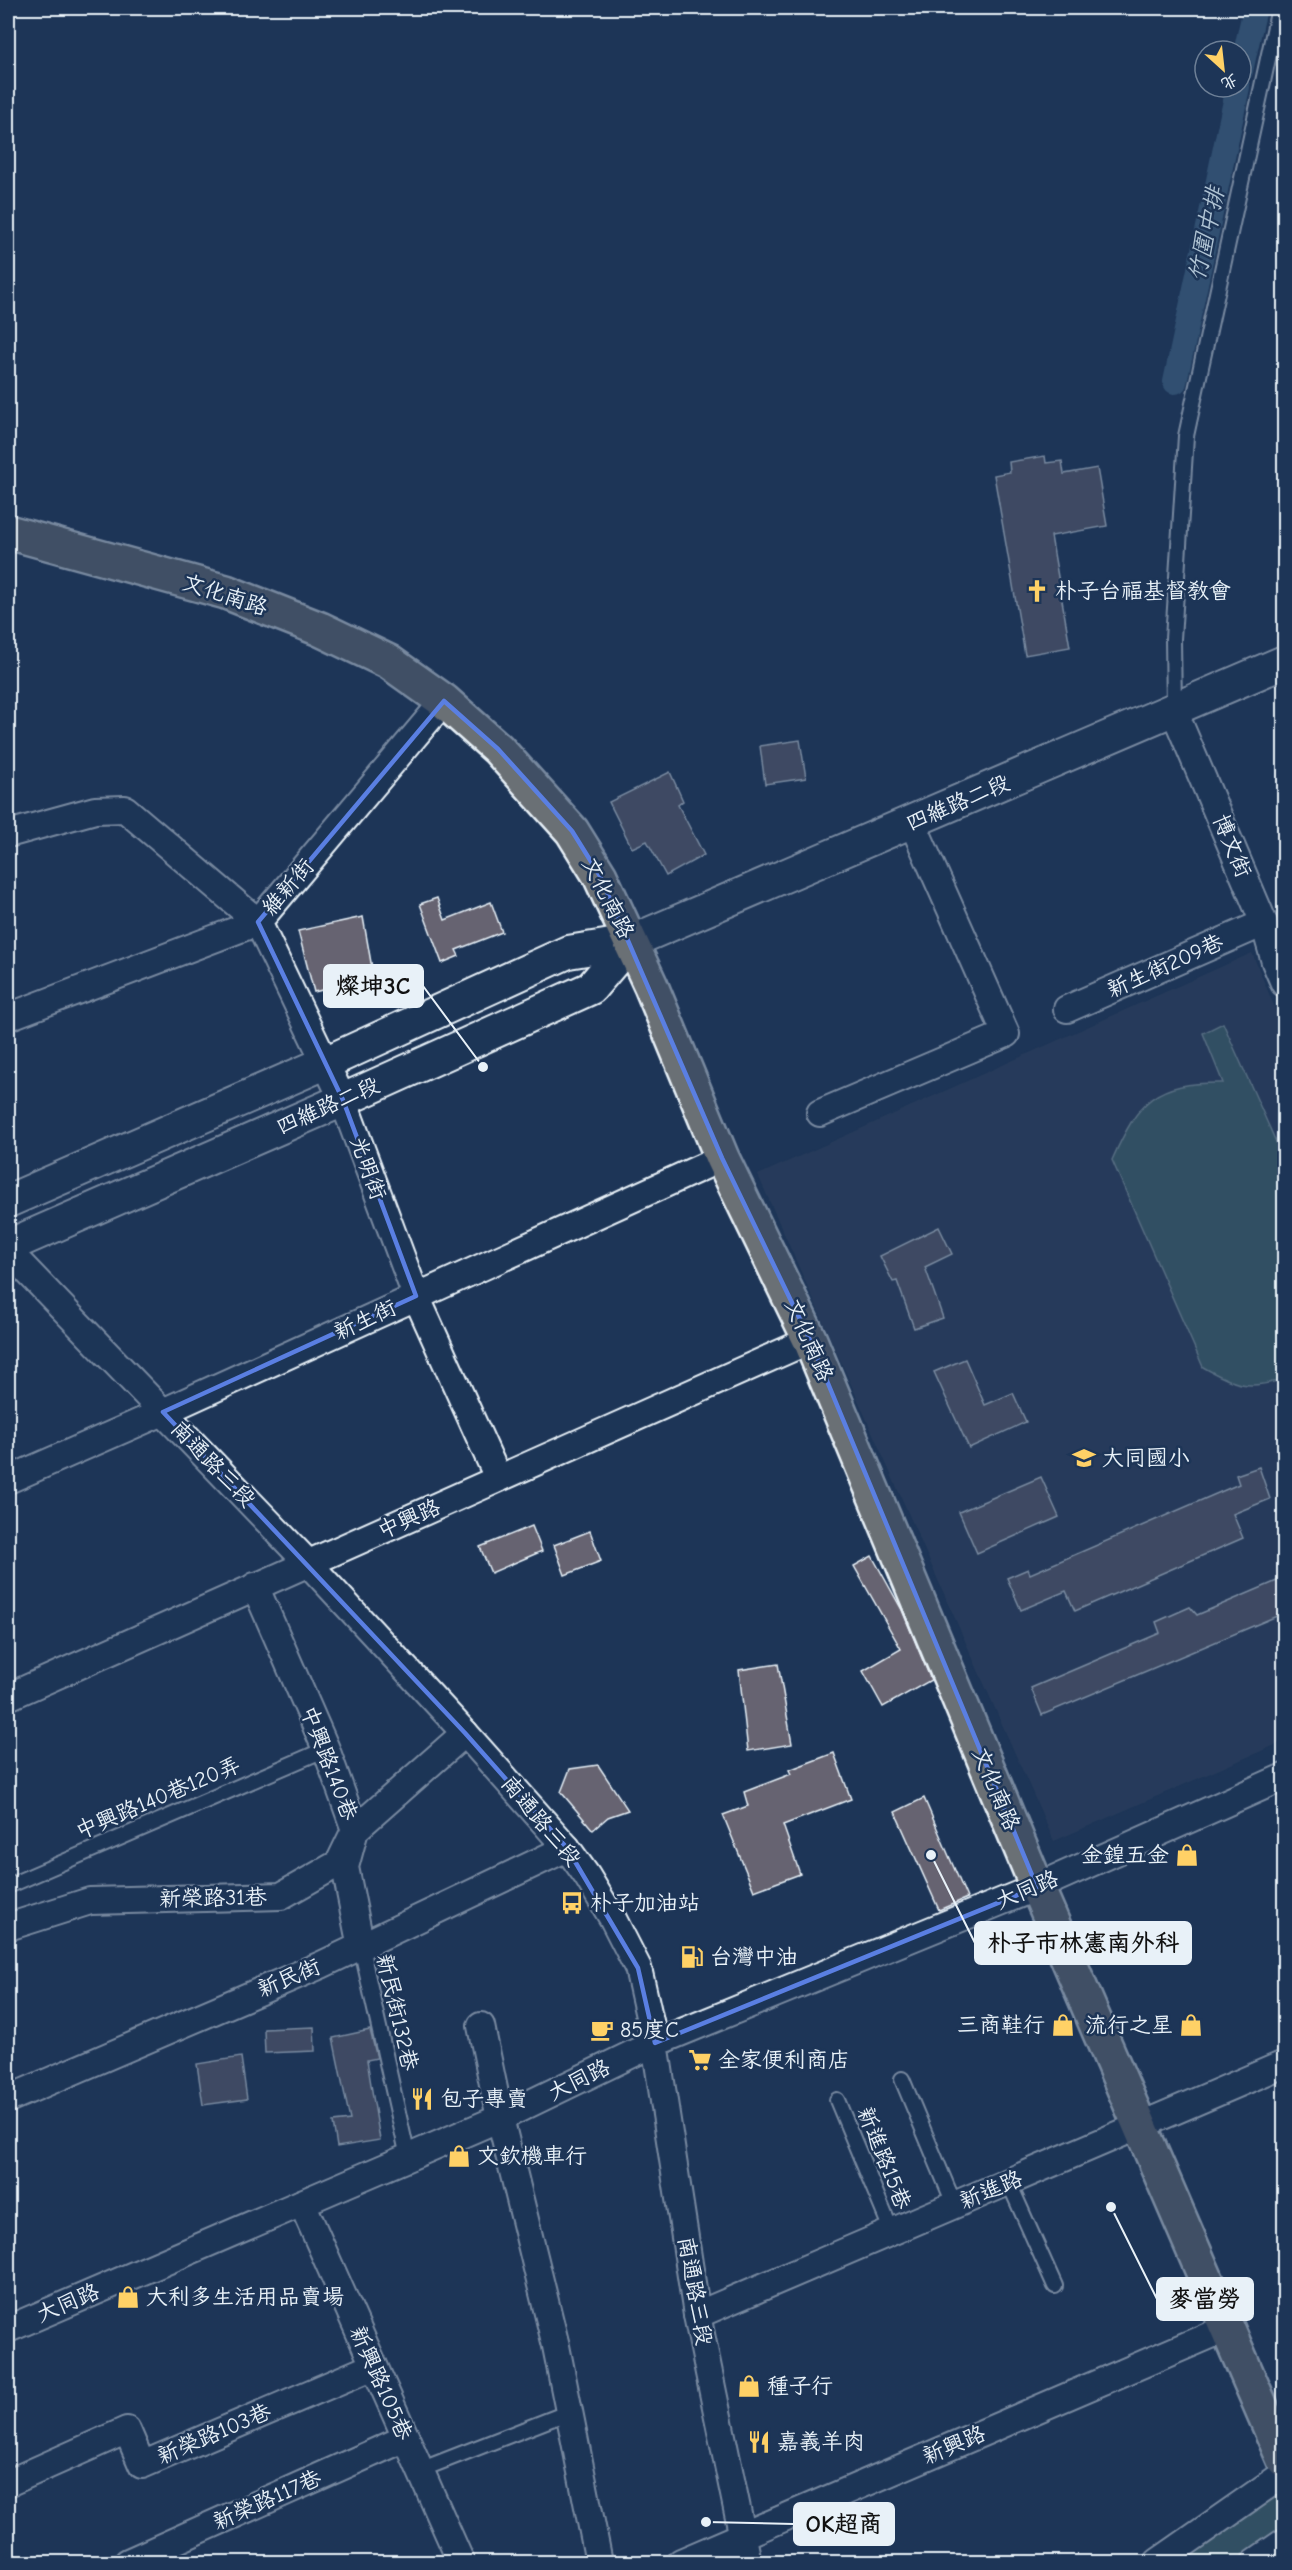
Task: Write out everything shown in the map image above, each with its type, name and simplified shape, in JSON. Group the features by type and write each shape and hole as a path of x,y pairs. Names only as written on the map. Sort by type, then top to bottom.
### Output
{"main road":[{"name":"文化南路","path":"8,532 226,592 320,629 389,662 444,701 498,749 572,831 600,876 722,1158 810,1340 1037,1887 1284,2460"}],"street":[{"name":"四維路二段","path":"8,1201 325,1063 568,952 630,942 1284,663"},
{"name":"維新街","path":"8,1017 258,922 444,701"},
{"name":"博文街","path":"1174,711 1281,968"},
{"name":"光明街","path":"8,834 94,810 125,809 258,922 343,1100 416,1296 498,1478"},
{"path":"820,1113 1006,1034 912,822"},
{"name":"新生街209巷","path":"1067,1009 1264,923"},
{"name":"四維路二段","path":"8,1246 343,1100 591,988 630,942"},
{"name":"新生街","path":"8,1480 722,1158"},
{"name":"南通路三段","path":"8,1251 309,1564 465,1732 567,1848 587,1876 638,1968 655,2043 697,2315 748,2562"},
{"name":"中興路","path":"8,1697 810,1340"},
{"name":"中興路140巷","path":"255,1586 326,1749 355,1830 345,1867 361,1947"},
{"name":"新榮路31巷","path":"9,1924 90,1901 281,1896 339,1863 355,1830 465,1732"},
{"name":"大同路","path":"8,2329 500,2118 655,2043 1037,1887 1284,1777"},
{"name":"新民街","path":"8,2099 361,1947 567,1848"},
{"path":"481,2026 500,2118 556,2346 599,2562"},
{"name":"新進路","path":"697,2315 1284,2064"},
{"name":"新興路105巷","path":"302,2203 460,2562"},
{"name":"新興路","path":"681,2562 1227,2328"},
{"name":"新榮路103巷","path":"8,2483 127,2430 142,2465 374,2366"},
{"name":"新榮路117巷","path":"128,2562 406,2438"},
{"path":"1158,2562 1284,2474"},
{"path":"1256,2562 1284,2542"}],"lane":[{"path":"1174,711 1173,639 1186,436 1279,8"},
{"name":"中興路140巷120弄","path":"8,1886 326,1749"},
{"name":"新民街132巷","path":"361,1947 408,2157"},
{"path":"902,2079 955,2206"},
{"name":"新進路15巷","path":"837,2100 892,2232"},
{"path":"1009,2183 1055,2286"},
{"path":"420,2470 570,2412"}],"highlighted area":[{"path":"444,701 498,749 572,831 600,876 722,1158 810,1340 1037,1887 655,2043 638,1968 567,1848 465,1733 163,1412 416,1296 343,1100 258,922"}],"shaded area":[{"name":"大同國小","path":"1252,953 1284,1030 1284,1741 1054,1841 758,1175"}],"green space":[{"path":"1223,1023 1284,1160 1284,1379 1251,1385 1234,1382 1203,1367 1112,1160 1131,1123 1152,1099 1180,1086 1223,1083 1203,1033"},
{"path":"1284,2484 1284,2536 1247,2562 1172,2562"}],"building":[{"name":"朴子台福基督教會","path":"1045,456 1046,463 1062,461 1064,474 1097,468 1107,526 1051,536 1070,647 1025,655 994,475 1010,472 1009,462"},
{"path":"800,740 806,778 765,784 760,746"},
{"path":"670,772 683,801 678,805 704,855 666,876 647,841 632,848 609,802"},
{"path":"437,898 445,920 491,902 502,932 456,950 459,956 442,963 420,904"},
{"path":"363,917 373,974 340,980 342,985 314,992 298,931"},
{"path":"939,1227 952,1254 925,1267 943,1318 914,1328 897,1281 893,1282 880,1256"},
{"path":"965,1359 985,1405 1013,1393 1026,1422 969,1448 934,1372"},
{"path":"1259,1467 1270,1499 1233,1514 1243,1538 1075,1611 1066,1591 1021,1610 1007,1578 1028,1569 1030,1574 1239,1484 1236,1475"},
{"path":"1041,1477 1059,1517 977,1553 959,1512"},
{"path":"532,1526 542,1551 491,1573 480,1547"},
{"path":"590,1531 601,1561 565,1575 554,1545"},
{"path":"872,1556 902,1610 931,1680 883,1707 863,1671 901,1649 854,1566"},
{"path":"1284,1578 1284,1613 1042,1715 1031,1688 1160,1633 1156,1622 1190,1607 1197,1615"},
{"path":"778,1664 792,1744 748,1751 739,1670"},
{"path":"834,1753 851,1799 783,1825 800,1874 754,1891 723,1815 748,1806 744,1792 791,1774 789,1770"},
{"path":"598,1765 628,1810 608,1817 593,1830 561,1792 570,1769"},
{"path":"924,1798 967,1898 939,1910 895,1812"},
{"path":"314,2027 315,2051 265,2053 264,2029"},
{"path":"370,2030 377,2058 367,2060 380,2140 337,2147 333,2122 350,2120 333,2038"},
{"path":"241,2057 247,2099 203,2105 197,2064"}],"waterway":[{"name":"竹圍中排","path":"1248,39 1255,8"},
{"name":"竹圍中排","path":"1175,382 1235,99"}],"place":[{"name":"朴子台福基督教會","path":"1037,591"},
{"name":"燦坤3C","path":"483,1067"},
{"name":"大同國小","path":"1084,1458"},
{"name":"朴子市林憲南外科","path":"931,1855"},
{"name":"金鍠五金","path":"1187,1855"},
{"name":"朴子加油站","path":"572,1903"},
{"name":"台灣中油","path":"692,1957"},
{"name":"三商鞋行","path":"1063,2025"},
{"name":"流行之星","path":"1191,2025"},
{"name":"85度C","path":"602,2030"},
{"name":"全家便利商店","path":"700,2060"},
{"name":"包子專賣","path":"422,2099"},
{"name":"文欽機車行","path":"459,2156"},
{"name":"麥當勞","path":"1111,2207"},
{"name":"大利多生活用品賣場","path":"128,2297"},
{"name":"種子行","path":"749,2386"},
{"name":"嘉義羊肉","path":"759,2442"},
{"name":"OK超商","path":"706,2522"}]}
